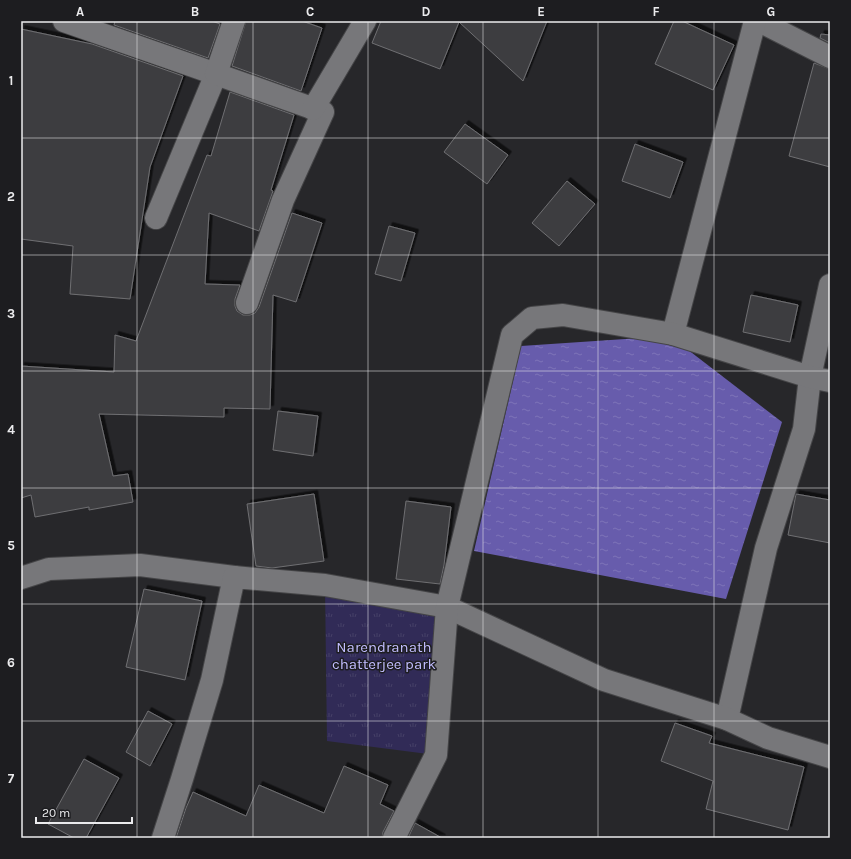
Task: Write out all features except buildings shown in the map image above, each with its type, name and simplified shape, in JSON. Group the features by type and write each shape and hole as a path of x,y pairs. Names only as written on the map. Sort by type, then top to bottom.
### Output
{"street":[{"path":"64,21 323,112 283,200 247,303"},
{"path":"156,218 216,74 234,21"},
{"path":"313,109 365,21"},
{"path":"673,334 755,21"},
{"path":"759,21 830,57"},
{"path":"727,720 766,548 820,379 830,285"},
{"path":"394,838 436,755 447,607 512,335 532,318 563,315 673,334 820,379"},
{"path":"21,578 49,570 140,565 234,578 325,585 447,607 604,680 727,720 768,738 830,757"},
{"path":"163,838 212,680 234,578"}],"green space":[{"name":"Narendranath chatterjee park","path":"325,585 447,607 436,755 327,741"}],"water":[{"path":"670,336 782,422 726,599 474,551 521,346"}]}
